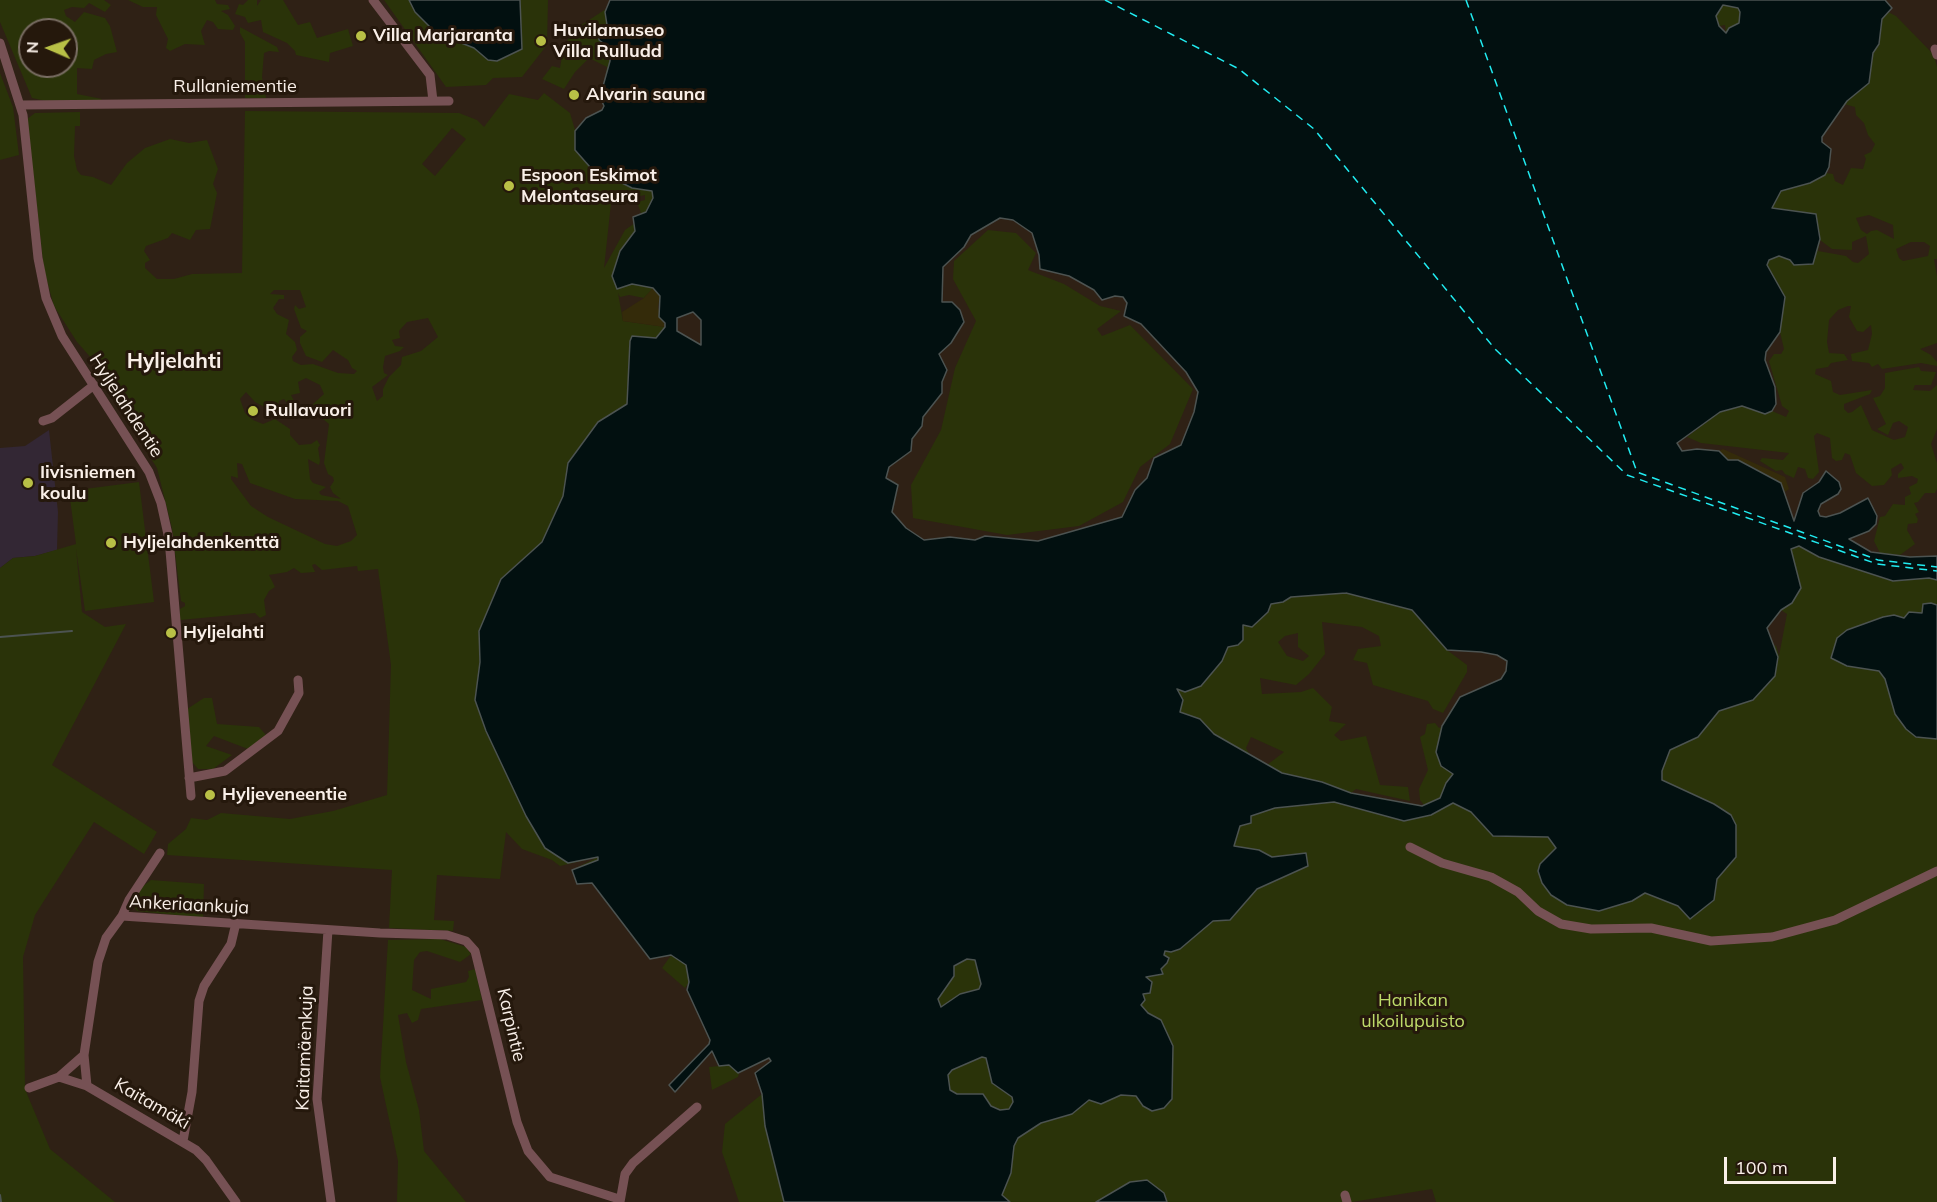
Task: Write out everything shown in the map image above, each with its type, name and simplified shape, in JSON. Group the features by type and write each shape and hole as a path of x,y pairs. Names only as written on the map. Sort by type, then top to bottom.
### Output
{"street":[{"path":"373,0 430,75 433,101"},
{"name":"Hyljelahdentie","path":"0,43 20,105 42,283 63,336 149,472 161,503 169,539 191,796"},
{"name":"Rullaniementie","path":"20,105 449,101"},
{"path":"43,421 52,418 94,385"},
{"path":"189,778 225,771 278,731 300,693 298,680"},
{"path":"1410,848 1442,862 1491,877 1518,892 1538,911 1561,924 1592,929 1651,928 1712,941 1772,937 1835,920 1937,871"},
{"path":"122,916 129,900 160,853"},
{"name":"Ankeriaankuja","path":"87,1086 84,1055 100,953 106,938 122,916 328,930"},
{"path":"183,1141 192,1092 199,1001 204,987 231,944 236,923"},
{"name":"Karpintie","path":"328,930 447,935 460,938 471,945 478,960 517,1122 528,1151 550,1177 620,1200"},
{"name":"Kaitamäenkuja","path":"328,930 317,1099 331,1202"},
{"path":"29,1088 60,1077 84,1055"},
{"name":"Kaitamäki","path":"60,1077 87,1086 183,1141 206,1160 236,1202"},
{"path":"620,1200 625,1174 633,1163 698,1107"}],"shaded area":[{"path":"409,0 520,0 522,49 497,61 488,60 474,48 436,33 415,12"},
{"path":"610,0 1885,0 1892,8 1882,19 1879,44 1873,53 1869,83 1847,101 1822,137 1822,142 1831,149 1829,167 1825,175 1810,183 1781,191 1772,208 1816,214 1820,239 1813,264 1794,265 1790,260 1779,256 1769,260 1767,265 1785,297 1780,332 1766,352 1765,360 1775,387 1776,404 1772,411 1765,414 1742,406 1720,412 1677,443 1682,451 1697,449 1719,451 1728,460 1738,460 1781,483 1794,521 1803,493 1819,482 1826,471 1839,482 1841,489 1838,494 1821,504 1818,511 1820,516 1826,517 1840,513 1868,498 1877,516 1876,524 1869,531 1849,539 1871,552 1910,557 1937,556 1937,580 1929,578 1893,581 1819,557 1799,546 1791,549 1801,588 1792,603 1781,610 1767,628 1778,657 1775,676 1753,700 1719,711 1698,737 1670,750 1662,771 1662,780 1714,804 1731,815 1736,825 1736,857 1717,879 1714,900 1690,919 1678,906 1645,893 1632,901 1599,911 1567,905 1551,895 1542,883 1538,871 1540,864 1556,848 1548,837 1493,836 1471,812 1453,803 1431,815 1404,821 1334,802 1275,808 1251,816 1251,823 1240,826 1234,846 1259,850 1272,857 1306,853 1308,866 1257,889 1230,920 1213,921 1180,949 1165,951 1164,955 1169,958 1161,969 1163,974 1146,977 1152,982 1150,993 1143,994 1145,1000 1141,1005 1148,1013 1161,1020 1173,1046 1172,1099 1164,1108 1152,1111 1143,1106 1136,1096 1121,1095 1101,1104 1089,1100 1072,1114 1041,1123 1018,1138 1014,1146 1011,1173 1002,1195 1010,1202 784,1202 765,1126 762,1094 755,1073 771,1061 769,1058 738,1073 729,1065 719,1066 712,1051 675,1092 669,1085 709,1044 710,1040 687,990 689,982 686,965 671,955 650,959 592,883 577,884 572,870 598,860 598,857 568,863 545,848 526,816 486,731 475,700 480,662 479,631 501,579 542,542 563,496 568,463 598,422 627,404 632,336 656,338 665,327 665,323 659,317 660,296 653,288 632,284 617,289 612,276 620,251 635,231 633,217 646,212 653,198 652,191 632,188 610,177 597,175 575,150 575,131 586,118 602,110 604,106 600,97 610,61 610,48 599,40 599,36 607,25 605,12","holes":["1723,5 1738,8 1740,12 1739,23 1729,28 1726,33 1719,26 1716,16","1000,218 1013,220 1032,233 1039,255 1040,269 1069,276 1094,290 1102,300 1115,296 1123,297 1127,303 1124,316 1141,324 1186,372 1198,392 1194,412 1181,445 1154,458 1147,478 1135,490 1122,517 1038,541 985,536 975,540 950,537 924,540 906,528 892,512 898,485 886,478 889,467 911,451 912,439 922,426 923,417 942,393 942,382 947,370 939,354 951,343 964,322 960,310 952,302 942,302 943,267 964,247 971,235","693,312 701,320 701,345 677,331 677,318","1346,593 1412,610 1447,650 1481,652 1497,655 1507,661 1506,671 1501,679 1460,697 1442,726 1436,752 1441,766 1453,774 1446,783 1440,798 1422,806 1351,793 1322,782 1282,773 1214,734 1200,719 1180,712 1183,700 1177,689 1185,692 1201,686 1222,661 1228,647 1238,645 1243,640 1243,625 1252,627 1268,612 1271,604 1283,602 1291,597","967,959 975,960 981,984 979,989 960,994 941,1007 938,999 954,976 954,966","982,1057 986,1058 992,1083 1012,1097 1013,1102 1009,1109 1000,1110 991,1106 983,1094 957,1094 950,1090 948,1075 952,1070"]},
{"name":"Iivisniemen koulu","path":"49,430 58,512 57,550 35,556 13,558 0,568 0,448 25,446"},
{"path":"1923,604 1937,605 1937,739 1916,737 1906,729 1895,714 1885,679 1879,671 1847,666 1831,658 1837,638 1847,630 1883,617 1894,615 1904,618 1909,612 1922,613"},
{"path":"1147,1180 1164,1193 1167,1202 1096,1202 1130,1182"}],"green space":[{"path":"0,0 104,0 111,5 105,12 89,3 84,8 72,7 64,10 69,18 18,18 18,65 0,22"},
{"path":"128,0 215,0 217,4 228,5 230,9 221,11 228,15 235,26 233,30 218,29 213,22 207,20 201,31 205,45 185,44 170,51 166,48 168,39 156,15 157,7 143,7"},
{"path":"248,0 257,0 257,6 261,0 283,0 298,25 310,22 317,38 348,29 353,46 330,53 329,62 296,55 287,43 263,32 261,20 248,23 245,17 235,14 239,4 243,5"},
{"path":"384,0 548,0 547,45 522,77 493,78 486,85 446,87"},
{"path":"610,0 680,0 603,95 607,67 589,58 575,72 564,89 542,79 552,66 560,68 563,50 572,31 606,9"},
{"path":"1716,0 1761,10 1726,33 1725,25 1719,26 1714,4"},
{"path":"84,12 105,18 110,26 117,52 94,60 92,69 78,68 78,19"},
{"path":"1888,12 1896,16 1934,55 1937,67 1937,259 1934,259 1937,276 1937,343 1920,349 1931,355 1937,362 1937,366 1921,363 1882,369 1878,364 1872,367 1869,363 1852,361 1851,354 1868,350 1872,334 1871,325 1863,332 1857,331 1849,317 1851,306 1848,306 1838,310 1829,320 1827,342 1829,353 1844,354 1848,360 1816,369 1815,374 1831,381 1833,392 1840,395 1872,390 1870,394 1844,404 1844,409 1848,413 1861,405 1872,430 1894,440 1905,437 1908,427 1899,421 1893,423 1888,435 1877,429 1886,424 1873,398 1880,396 1885,388 1885,373 1919,367 1921,371 1936,372 1931,385 1915,385 1913,390 1930,391 1937,385 1937,429 1931,444 1937,463 1937,489 1935,493 1925,493 1918,502 1914,503 1919,512 1915,514 1918,519 1917,523 1908,524 1907,530 1915,544 1900,555 1880,553 1874,541 1880,517 1885,516 1893,504 1905,505 1905,497 1911,494 1909,487 1917,483 1918,479 1912,476 1898,478 1898,474 1904,468 1901,463 1891,469 1892,475 1884,485 1872,486 1856,473 1850,455 1845,453 1842,460 1836,461 1832,458 1830,438 1817,433 1814,436 1819,472 1813,479 1808,478 1805,469 1798,467 1794,478 1760,461 1762,458 1783,460 1789,453 1701,443 1687,437 1720,412 1732,408 1748,406 1760,412 1772,411 1786,417 1789,411 1782,406 1769,361 1774,354 1781,354 1784,349 1780,332 1782,315 1764,277 1762,193 1826,173 1833,174 1835,181 1843,185 1851,168 1863,169 1866,159 1864,155 1871,152 1875,144 1868,135 1864,123 1856,115 1855,107 1844,104 1839,111 1879,44 1882,19","holes":["1869,215 1893,225 1894,239 1877,230 1867,234 1861,230 1856,218","1866,236 1869,254 1858,263 1846,256 1818,251 1820,240 1832,249 1852,250 1852,242","1911,242 1924,242 1930,246 1928,256 1903,261 1899,258 1896,249"]},
{"path":"240,27 277,47 279,52 264,53 262,77 266,98 245,98 245,42 240,33"},
{"path":"0,73 13,107 19,155 0,160"},
{"path":"24,78 77,78 77,94 102,99 97,102 46,101 32,98"},
{"path":"544,93 570,113 575,130 586,118 602,110 604,106 597,175 599,178 645,160 655,167 653,288 644,298 629,295 620,297 618,293 623,321 665,327 677,331 682,336 662,847 583,872 572,870 598,857 560,866 552,860 522,849 506,832 500,879 437,875 434,920 454,921 453,931 389,928 392,870 167,855 168,844 186,829 191,818 207,820 221,813 290,819 333,811 387,795 391,665 378,569 358,571 357,566 322,570 315,564 312,565 315,572 301,573 294,568 287,572 269,575 275,587 269,591 264,600 266,615 260,618 255,613 180,620 180,609 185,606 185,603 181,601 172,528 157,468 112,397 107,376 77,342 54,306 44,270 27,119 35,113 80,112 80,126 75,126 74,156 77,170 81,175 93,177 111,185 127,163 145,148 170,139 189,143 207,140 218,169 213,184 217,193 210,229 196,230 190,240 172,233 168,238 146,246 144,251 150,260 145,263 145,268 157,279 174,279 192,274 242,273 245,111 459,113 477,120 484,127 509,94 538,100","holes":["452,128 466,139 435,176 422,164","612,194 635,197 645,195 645,200 637,202 641,213 653,219 635,223 625,230 604,268","274,290 300,290 306,307 299,309 295,305 294,309 301,328 307,331 300,337 300,343 306,356 322,362 333,350 348,360 352,368 357,371 354,374 338,373 313,364 301,365 293,361 292,357 297,350 295,342 286,334 289,320 277,314 273,308 279,299 284,299 284,295 270,294","428,318 438,337 421,351 402,357 401,365 389,377 383,389 383,396 377,401 372,387 388,375 384,373 383,367 385,356 400,351 404,347 395,346 392,340 400,338 399,331 407,322","306,378 320,385 324,394 313,404 317,414 329,424 324,463 328,474 333,477 334,481 330,487 333,493 341,499 321,495 319,492 326,487 313,483 310,479 308,459 319,465 320,461 318,448 320,445 317,440 311,444 299,445 290,435 290,429 275,419 263,424 253,420 245,413 240,399 246,392 255,402 268,409 277,409 279,401 284,399 291,408 298,409 291,395 300,393 298,382","237,463 242,464 250,483 295,499 338,501 348,506 357,535 351,541 337,546 325,544 268,517 251,506 231,476 238,478"]},
{"path":"988,230 1016,233 1036,253 1028,270 1064,284 1100,306 1121,311 1097,329 1102,336 1130,325 1193,389 1170,444 1140,467 1123,502 1079,526 1007,535 913,518 911,485 941,430 955,368 976,321 953,279 954,261"},
{"path":"139,482 154,602 85,611 76,549 82,612 105,627 126,624 52,765 157,832 144,854 94,822 35,915 23,957 25,1089 50,1149 115,1202 0,1202 0,568 13,558 35,556 76,544 69,491"},
{"name":"Hanikan ulkoilupuisto","path":"1785,540 1842,564 1893,581 1929,578 1937,580 1937,1202 1436,1202 1432,1189 1352,1202 929,1202 869,1129 942,954 1148,964 1271,857 1259,850 1234,846 1240,826 1251,823 1251,816 1275,808 1334,802 1404,821 1424,805 1420,800 1419,789 1428,770 1420,737 1425,734 1427,724 1435,723 1439,728 1442,726 1451,732 1642,762 1776,645 1779,656 1787,614 1781,610 1792,603"},
{"path":"1368,567 1449,636 1447,650 1467,665 1467,672 1443,713 1433,709 1428,701 1373,685 1367,663 1353,660 1358,649 1381,646 1379,636 1362,627 1322,622 1325,654 1309,674 1296,685 1260,678 1262,694 1301,692 1313,688 1332,707 1329,721 1346,724 1334,735 1341,741 1366,736 1380,785 1408,787 1410,801 1356,789 1351,793 1322,782 1282,773 1267,765 1284,752 1251,737 1246,748 1250,755 1243,752 1206,753 1169,695 1180,681 1201,686 1222,661 1228,647 1238,645 1243,625 1270,604","holes":["1298,633 1298,647 1309,656 1303,661 1287,656 1278,642 1285,636"]},
{"path":"204,698 212,698 217,724 259,727 266,735 248,749 214,736 206,746 232,755 213,769 198,769 192,762 187,709"},
{"path":"151,880 204,884 203,918 137,911 132,903 138,890"},
{"path":"699,916 689,982 685,988 662,968"},
{"path":"440,939 466,947 471,954 460,962 427,951 420,952 414,960 412,990 431,999 431,989 466,982 469,977 468,971 475,969 482,1000 421,1009 418,1020 412,1023 407,1013 398,1015 406,1062 419,1110 424,1151 466,1202 397,1202 398,1161 380,1077 388,940"},
{"path":"712,1050 769,1058 712,1090 709,1067 719,1066"},
{"path":"762,1094 765,1126 868,1202 739,1202 722,1152 725,1124"}],"sand":[{"path":"653,288 660,296 658,307 665,327 623,321 622,312 644,298"},
{"path":"1723,449 1785,477 1789,489 1785,492 1781,483 1769,476 1738,460 1728,460 1719,451"}],"waterway":[{"path":"0,637 72,631"},
{"path":"0,1195 1,1202"}],"ferry route":[{"path":"1105,0 1239,69 1314,129 1495,349 1627,475 1877,564 1937,571"},
{"path":"1466,0 1637,472 1878,560 1937,567"}],"place":[{"name":"Villa Marjaranta","path":"361,36"},
{"name":"Huvilamuseo Villa Rulludd","path":"541,41"},
{"name":"Alvarin sauna","path":"574,95"},
{"name":"Espoon Eskimot Melontaseura","path":"509,186"},
{"name":"Rullavuori","path":"253,411"},
{"name":"Iivisniemen koulu","path":"28,483"},
{"name":"Hyljelahdenkenttä","path":"111,543"},
{"name":"Hyljelahti","path":"171,633"},
{"name":"Hyljeveneentie","path":"210,795"}],"district":[{"name":"Hyljelahti","path":"174,362"}]}
